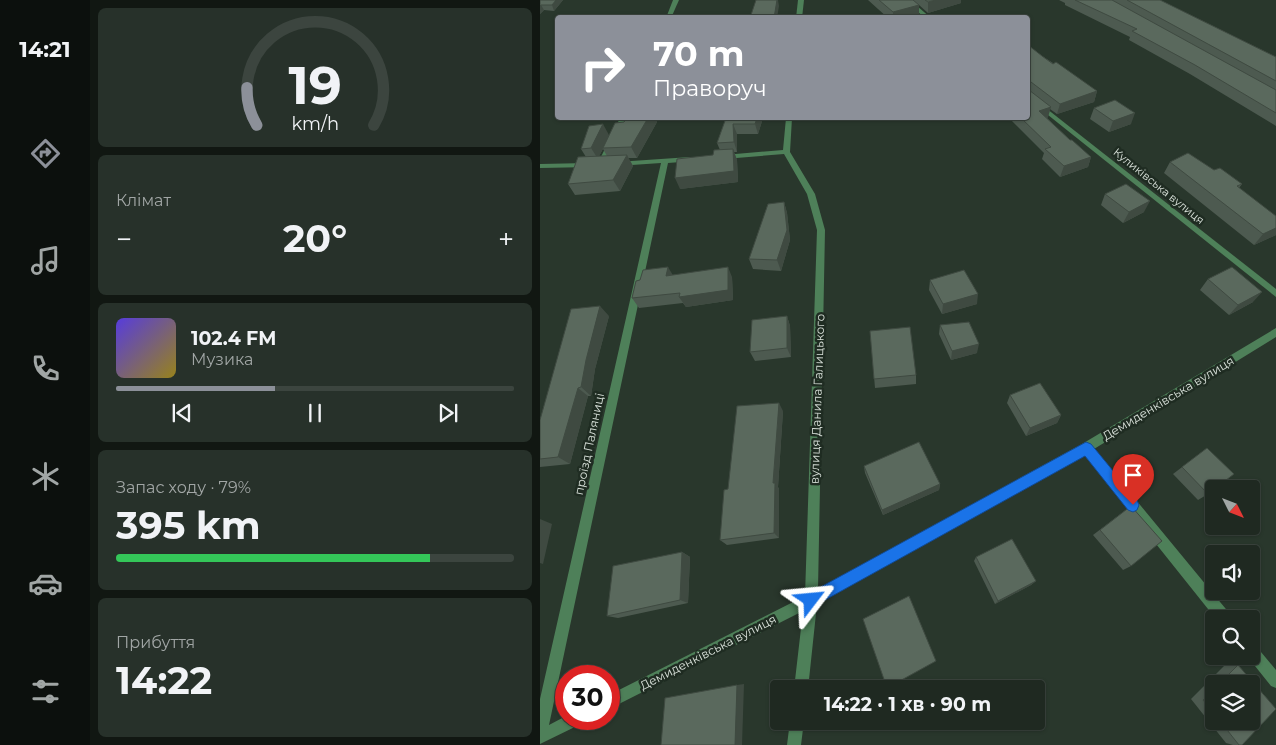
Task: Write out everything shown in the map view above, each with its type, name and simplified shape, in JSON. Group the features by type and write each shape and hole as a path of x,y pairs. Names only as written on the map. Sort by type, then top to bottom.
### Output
{"street":[{"path":"669,15 676,0"},
{"path":"799,15 801,0"},
{"path":"907,0 925,15"},
{"name":"Куликівська вулиця","path":"1030,98 1276,294"},
{"path":"601,165 621,120"},
{"path":"711,158 786,152 789,120"},
{"name":"вулиця Данила Галицького","path":"786,152 811,194 822,230 811,600 802,680"},
{"path":"540,166 601,165 702,158"},
{"name":"проїзд Паляниці","path":"540,732 664,161"},
{"name":"Демиденківська вулиця","path":"620,696 811,600 1086,448 1276,332"},
{"path":"1086,448 1218,610"},
{"path":"1260,661 1276,681"},
{"path":"540,737 555,730"},
{"path":"794,745 796,730"}],"building":[{"path":"540,0 556,0 552,5 540,6"},
{"path":"756,0 777,0 774,15 751,15"},
{"path":"879,0 913,0 919,5 893,12"},
{"path":"1075,0 1112,0 1276,90 1276,113 1195,65 1132,31 1137,29"},
{"path":"1127,0 1160,0 1276,57 1276,81"},
{"path":"1030,47 1053,64 1056,62 1097,91 1060,104 1031,82"},
{"path":"1030,91 1051,107 1039,111 1091,157 1064,166 1045,149 1051,147 1023,120 1030,120"},
{"path":"1115,100 1135,113 1113,121 1094,108"},
{"path":"626,120 647,120 631,147 603,148 615,123 624,122"},
{"path":"725,120 756,120 755,124 733,124 734,142 717,143"},
{"path":"603,124 591,148 581,149 589,126"},
{"path":"733,149 734,171 675,178 677,159 713,155 714,150"},
{"path":"1188,153 1214,170 1220,168 1242,184 1237,186 1276,216 1276,228 1263,234 1170,162"},
{"path":"627,155 613,180 568,184 578,157"},
{"path":"1126,184 1150,201 1129,212 1105,194"},
{"path":"784,202 787,230 777,260 749,259 768,204"},
{"path":"668,267 666,276 728,267 728,290 679,297 680,293 632,298 636,281 640,280 643,270"},
{"path":"1232,267 1262,292 1238,305 1208,279"},
{"path":"964,270 978,294 943,304 930,280"},
{"path":"600,306 581,387 578,388 558,457 540,459 540,420 571,309"},
{"path":"787,316 787,348 750,352 752,320"},
{"path":"969,322 979,344 952,351 940,325"},
{"path":"910,327 916,375 874,379 870,331"},
{"path":"1040,383 1061,415 1030,428 1010,395"},
{"path":"779,403 773,483 775,483 774,533 720,540 724,490 728,489 737,406"},
{"path":"919,442 940,484 882,510 864,466"},
{"path":"1207,448 1234,474 1226,480 1205,480 1205,491 1182,467"},
{"path":"1131,506 1162,541 1131,566 1100,530"},
{"path":"1012,539 1036,581 998,601 976,557"},
{"path":"682,552 680,600 607,616 613,566"},
{"path":"909,596 936,661 902,680 884,680 863,619"},
{"path":"1238,665 1247,675 1228,675"},
{"path":"737,685 735,745 661,745 665,698"},
{"path":"1260,690 1276,709 1260,726"},
{"path":"1227,730 1256,730 1242,745 1239,745"}],"route":[{"path":"811,600 1086,448 1133,505"}]}
